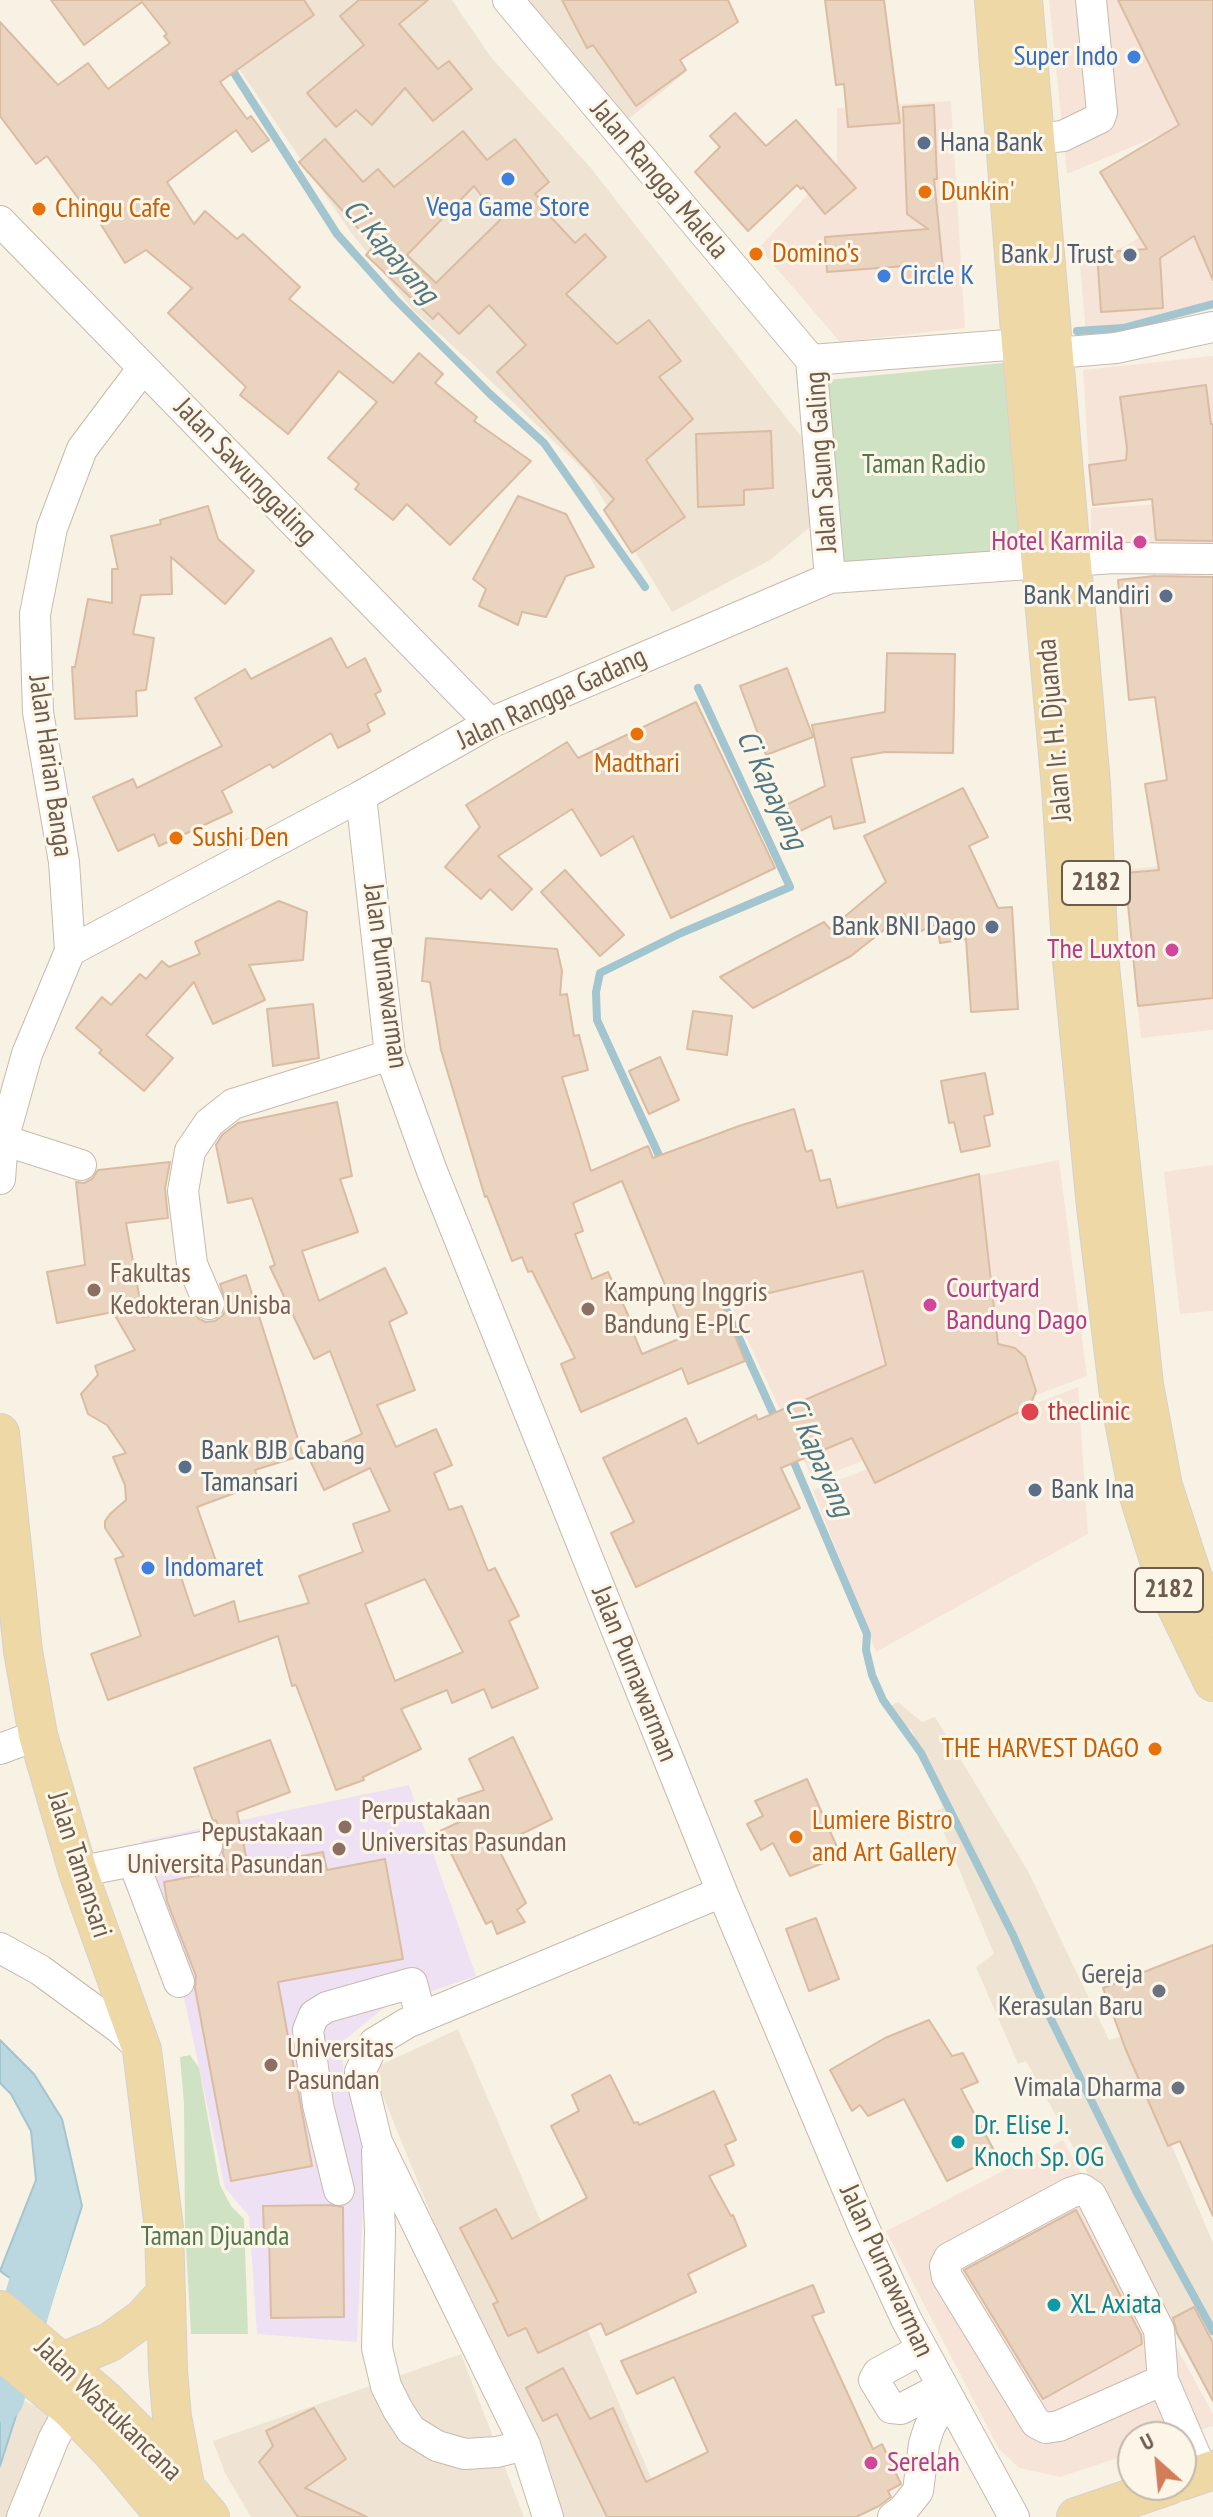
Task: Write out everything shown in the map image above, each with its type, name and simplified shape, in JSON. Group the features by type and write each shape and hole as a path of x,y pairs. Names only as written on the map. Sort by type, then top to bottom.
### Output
{"main road":[{"name":"Jalan Ir. H. Djuanda","path":"994,0 1038,348 1056,563 1091,784 1110,1206 1144,1385 1150,1490 1168,1589 1213,1682"},
{"name":"Jalan Ir. H. Djuanda","path":"1023,0 1050,138 1038,348"},
{"name":"Jalan Tamansari","path":"0,1433 9,1613 23,1651 38,1735 78,1872 142,2050 164,2228 176,2501"},
{"name":"Jalan Ir. H. Djuanda","path":"1150,1490 1213,1618"},
{"path":"58,2378 142,2319 166,2293"},
{"name":"Jalan Wastukancana","path":"0,2310 58,2378"},
{"name":"Jalan Wastukancana","path":"0,2350 58,2378 146,2441 176,2501 210,2517"},
{"path":"1076,2517 1122,2501"}],"street":[{"name":"Jalan Rangga Malela","path":"508,0 811,360"},
{"path":"1050,138 1100,118 1102,112 1091,0"},
{"name":"Jalan Sawunggaling","path":"0,221 490,723"},
{"name":"Jalan Saung Galing","path":"830,578 811,360 1038,348 1072,354 1213,327"},
{"name":"Jalan Harian Banga","path":"0,1179 3,1140 27,1054 70,951 64,862 38,712 35,614 52,528 82,449 143,368"},
{"name":"Jalan Rangga Gadang","path":"70,951 361,796 490,723 830,578 1114,558 1213,559"},
{"name":"Jalan Purnawarman","path":"361,796 390,1055 432,1171 722,1892 864,2228 922,2349 1014,2517"},
{"path":"209,1304 192,1264 183,1191 190,1151 209,1123 233,1104 390,1055"},
{"path":"3,1140 81,1165"},
{"path":"0,1749 38,1735"},
{"path":"78,1872 207,1846"},
{"path":"133,1861 179,1982"},
{"path":"525,2445 497,2452 465,2454 437,2446 411,2430 386,2386 377,2348 380,2232 377,2142 360,2072 374,2043 421,2017 722,1892"},
{"path":"0,1948 40,1970 119,2028 142,2050"},
{"path":"339,2190 316,2090 308,2030 314,2015 327,2007 412,1983 421,2017"},
{"path":"377,2142 525,2445 548,2517"},
{"path":"1163,2380 1059,2426 1046,2428 1036,2423 947,2277 945,2266 949,2258 1070,2193 1082,2189 1091,2195 1159,2330 1163,2380 1175,2421"},
{"path":"922,2349 878,2373 874,2380 891,2408 901,2409 947,2394"},
{"path":"22,2517 54,2438 58,2378"},
{"path":"893,2517 918,2491 924,2444 947,2394"}],"shaded area":[{"path":"192,0 452,0 490,56 590,167 807,444 820,519 770,560 672,612 587,473 414,311 349,230"},
{"path":"509,0 682,0 645,22 686,72 609,135"},
{"name":"Super Indo","path":"1049,0 1213,0 1213,113 1067,174"},
{"path":"951,101 965,328 840,342 759,248 837,162 837,108"},
{"path":"1213,193 1213,307 1105,335 1086,335 1080,265 1127,245"},
{"path":"1213,356 1213,494 1091,500 1083,370"},
{"path":"1213,502 1213,563 1091,567 1091,508"},
{"name":"The Luxton","path":"1213,860 1213,1030 1141,1038 1123,870"},
{"path":"1059,1160 1087,1376 813,1480 697,1232"},
{"path":"1213,1165 1213,1311 1180,1314 1164,1172"},
{"path":"1078,1387 1088,1534 876,1652 813,1490"},
{"path":"898,1702 922,1722 935,1717 1028,1871 1109,2040 1125,2035 1213,2243 1213,2402 1026,2061 1018,2064 976,1967 994,1954 935,1811 943,1808 911,1729 901,1731 888,1707"},
{"name":"Universitas Pasundan","path":"409,1785 476,1976 385,2007 342,2042 344,2088 360,2088 365,2158 357,2342 257,2334 249,2216 225,2188 181,1984 141,1841"},
{"path":"458,2029 668,2517 554,2517 372,2069"},
{"path":"1063,2140 1213,2414 1213,2426 1197,2431 1197,2421 1117,2421 1117,2458 1060,2477 1019,2468 999,2449 886,2231"},
{"path":"461,2354 524,2517 251,2517 225,2473 213,2441"},
{"path":"16,2397 52,2414 19,2517 0,2517 0,2439"}],"green space":[{"name":"Taman Radio","path":"1003,363 1020,551 845,567 827,380"},
{"name":"Taman Djuanda","path":"190,2055 199,2068 220,2185 231,2206 244,2219 248,2334 191,2334 180,2057"}],"water":[{"path":"0,2040 34,2074 62,2119 82,2206 50,2306 0,2271 36,2180 31,2131 11,2094 0,2083"},
{"path":"0,2373 23,2394 0,2466"}],"building":[{"path":"51,0 304,0 314,15 220,82 247,119 251,116 269,140 252,152 236,130 167,182 194,224 205,211 237,239 243,234 300,287 289,299 393,383 419,353 443,374 435,383 477,417 474,421 531,461 450,545 407,504 393,520 355,489 359,484 328,458 377,402 339,371 288,434 240,395 246,387 168,313 192,288 146,250 125,263 85,199 81,202 47,156 36,164 0,116 0,22 58,85 88,63 108,89 170,43 164,36 167,34 142,2 84,45"},
{"path":"359,0 428,0 399,24 438,69 449,61 472,89 433,121 405,88 372,125 356,110 336,127 307,93 364,45 340,16"},
{"path":"562,0 728,0 738,22 680,60 686,70 636,106 593,45 587,48"},
{"path":"825,0 884,0 900,123 848,127 844,84 836,85"},
{"path":"1118,0 1213,0 1213,280 1194,236 1160,258 1163,308 1101,312 1097,253 1147,249 1100,172 1179,125"},
{"path":"934,105 937,179 934,179 944,278 906,282 905,266 827,272 825,237 928,229 907,214 903,107"},
{"path":"735,113 766,146 796,120 856,188 825,214 803,187 801,189 797,185 748,231 695,172 720,147 710,136"},
{"path":"463,131 487,160 515,139 549,182 535,194 551,210 547,213 575,243 585,234 606,257 566,294 617,344 649,320 681,361 659,377 693,419 646,460 685,517 632,553 604,510 614,499 497,372 526,345 489,305 459,334 438,313 433,319 366,255 374,246 299,162 325,139 363,182 378,169 394,187","holes":["474,186 500,220 436,283 407,255"]},
{"path":"1206,385 1213,424 1213,541 1156,540 1152,499 1093,505 1089,465 1126,460 1120,397"},
{"path":"771,431 773,488 744,490 744,505 698,507 696,434"},
{"path":"518,496 566,514 594,567 566,576 546,617 522,612 518,625 479,606 486,589 473,579"},
{"path":"208,506 218,539 254,571 225,604 171,557 172,594 141,595 133,634 154,638 146,690 136,691 137,716 75,719 72,667 75,667 88,599 112,603 112,569 118,569 111,536 161,524 160,520"},
{"path":"1155,576 1213,577 1213,998 1138,1006 1125,873 1159,870 1145,784 1167,780 1155,697 1129,700 1118,580"},
{"path":"331,638 347,668 365,658 381,691 375,694 385,714 367,724 370,731 338,748 331,733 273,768 270,764 222,791 232,812 159,846 154,834 118,851 93,797 133,779 137,788 222,746 195,698 245,669 251,679"},
{"path":"887,653 955,654 953,753 885,752 851,758 865,822 834,829 831,816 796,833 786,805 825,786 812,725 885,712"},
{"path":"787,668 813,737 766,755 740,686"},
{"path":"696,702 775,868 671,918 633,836 601,856 572,809 498,856 532,889 512,910 490,889 481,899 445,867 480,827 466,805 567,742 578,758"},
{"path":"963,788 988,837 969,846 998,908 1012,907 1018,1009 971,1012 966,939 940,943 937,924 914,934 904,914 851,956 753,1008 720,977 824,922 830,929 886,882 864,836"},
{"path":"565,870 624,935 600,956 541,892"},
{"path":"279,901 307,912 303,960 249,965 265,1000 213,1024 194,982 146,1035 173,1058 144,1091 99,1053 102,1050 76,1028 102,997 111,1005 140,974 146,979 162,961 169,967 200,954 195,942"},
{"path":"426,938 557,949 562,971 560,995 567,994 574,1036 579,1035 588,1070 562,1077 591,1171 648,1146 653,1158 794,1109 806,1152 812,1150 820,1181 830,1179 837,1208 979,1174 998,1344 1015,1348 1025,1357 1036,1391 1032,1401 1021,1411 875,1483 852,1438 781,1468 800,1508 636,1587 611,1533 634,1522 603,1458 686,1418 698,1444 756,1415 758,1420 886,1365 863,1271 722,1304 745,1361 688,1384 682,1368 581,1412 561,1364 575,1358 532,1271 528,1272 522,1257 512,1261 485,1197 441,1050 430,982 422,981","holes":["622,1181 686,1336 642,1354 608,1272 592,1279 575,1234 583,1231 573,1203"]},
{"path":"313,1004 319,1058 273,1066 267,1009"},
{"path":"693,1011 732,1016 727,1055 687,1049"},
{"path":"660,1057 679,1100 649,1114 629,1071"},
{"path":"985,1073 993,1114 984,1116 990,1146 961,1152 954,1122 949,1123 941,1081"},
{"path":"337,1102 352,1176 340,1179 358,1232 302,1251 319,1301 385,1268 407,1313 389,1322 415,1390 377,1405 396,1447 436,1429 452,1465 434,1473 449,1510 462,1506 488,1571 495,1568 519,1616 509,1621 538,1688 492,1708 484,1689 452,1703 447,1690 401,1709 421,1749 363,1777 364,1780 336,1790 296,1685 292,1686 278,1636 108,1700 91,1654 141,1636 115,1559 124,1556 105,1528 110,1514 126,1500 125,1485 113,1457 126,1453 107,1425 88,1414 81,1394 98,1375 95,1366 135,1350 113,1312 57,1323 47,1272 85,1265 76,1182 84,1183 92,1179 98,1170 170,1162 165,1188 168,1218 126,1223 143,1317 190,1305 199,1319 215,1321 227,1307 220,1284 246,1275 303,1455 255,1470 259,1484 197,1507 217,1564 181,1577 194,1616 234,1601 239,1622 309,1603 299,1576 363,1552 353,1524 390,1511 370,1468 324,1490 309,1458 362,1434 330,1351 314,1359 270,1267 275,1265 252,1198 228,1203 216,1145 222,1135 238,1123","holes":["425,1579 463,1652 395,1681 365,1604"]},
{"path":"513,1737 552,1819 497,1846 526,1903 517,1910 525,1922 497,1934 492,1921 486,1924 440,1831 466,1819 458,1799 484,1790 469,1759"},
{"path":"270,1740 290,1792 237,1812 248,1866 323,1852 327,1870 385,1859 403,1959 278,1982 312,2166 231,2181 195,1988 196,1976 167,1901 164,1882 227,1870 224,1842 194,1768"},
{"path":"807,1779 841,1856 790,1876 773,1843 761,1850 747,1824 763,1816 755,1801"},
{"path":"816,1918 839,1979 809,1991 786,1929"},
{"path":"1213,1945 1213,2216 1180,2141 1168,2146 1103,1988"},
{"path":"929,2020 952,2056 963,2053 978,2082 961,2089 997,2156 947,2181 904,2099 868,2116 860,2105 852,2111 830,2070 885,2038"},
{"path":"610,2075 634,2123 638,2122 639,2125 714,2091 736,2140 725,2145 734,2165 709,2176 733,2215 746,2246 688,2274 696,2292 606,2335 601,2323 538,2353 526,2328 508,2336 493,2304 498,2302 460,2228 496,2209 512,2239 587,2198 551,2126 579,2111 572,2095"},
{"path":"263,2206 343,2207 344,2317 271,2318 269,2233 264,2233"},
{"name":"XL Axiata","path":"1076,2210 1141,2335 1142,2344 1043,2399 964,2270"},
{"path":"813,2285 824,2312 812,2316 873,2449 882,2444 901,2484 888,2491 891,2497 856,2517 607,2517 557,2414 543,2421 526,2388 563,2368 590,2419 613,2408 646,2482 708,2452 674,2377 637,2394 621,2361"},
{"path":"1194,2307 1213,2343 1213,2401 1177,2333 1173,2318"},
{"path":"314,2408 346,2459 305,2488 367,2517 298,2517 259,2462 273,2446 266,2431"}],"waterway":[{"name":"Ci Kapayang","path":"229,65 337,234 395,299 544,443 645,587"},
{"path":"1077,331 1123,328 1213,304"},
{"name":"Ci Kapayang","path":"662,1162 597,1020 596,992 600,973 681,933 790,887 698,688"},
{"name":"Ci Kapayang","path":"720,1296 777,1422"},
{"name":"Ci Kapayang","path":"790,1453 867,1634 866,1650 872,1675 883,1700 921,1753 1136,2191 1213,2331"},
{"path":"0,2398 48,2231"}],"place":[{"name":"Super Indo","path":"1134,57"},
{"name":"Hana Bank","path":"924,143"},
{"name":"Vega Game Store","path":"508,179"},
{"name":"Dunkin'","path":"925,192"},
{"name":"Chingu Cafe","path":"39,209"},
{"name":"Domino's","path":"756,254"},
{"name":"Bank J Trust","path":"1130,255"},
{"name":"Circle K","path":"884,276"},
{"name":"Hotel Karmila","path":"1140,542"},
{"name":"Bank Mandiri","path":"1166,596"},
{"name":"Madthari","path":"637,734"},
{"name":"Sushi Den","path":"176,838"},
{"name":"Bank BNI Dago","path":"992,927"},
{"name":"The Luxton","path":"1172,950"},
{"name":"Fakultas Kedokteran Unisba","path":"94,1290"},
{"name":"Courtyard Bandung Dago","path":"930,1305"},
{"name":"Kampung Inggris Bandung E-PLC","path":"588,1309"},
{"name":"theclinic","path":"1030,1412"},
{"name":"Bank BJB Cabang Tamansari","path":"185,1467"},
{"name":"Bank Ina","path":"1035,1490"},
{"name":"Indomaret","path":"148,1568"},
{"name":"THE HARVEST DAGO","path":"1155,1749"},
{"name":"Perpustakaan Universitas Pasundan","path":"345,1827"},
{"name":"Lumiere Bistro and Art Gallery","path":"796,1837"},
{"name":"Pepustakaan Universita Pasundan","path":"339,1849"},
{"name":"Gereja Kerasulan Baru","path":"1159,1991"},
{"name":"Universitas Pasundan","path":"271,2065"},
{"name":"Vimala Dharma","path":"1178,2088"},
{"name":"Dr. Elise J. Knoch Sp. OG","path":"958,2142"},
{"name":"XL Axiata","path":"1054,2305"},
{"name":"Serelah","path":"871,2463"}]}
